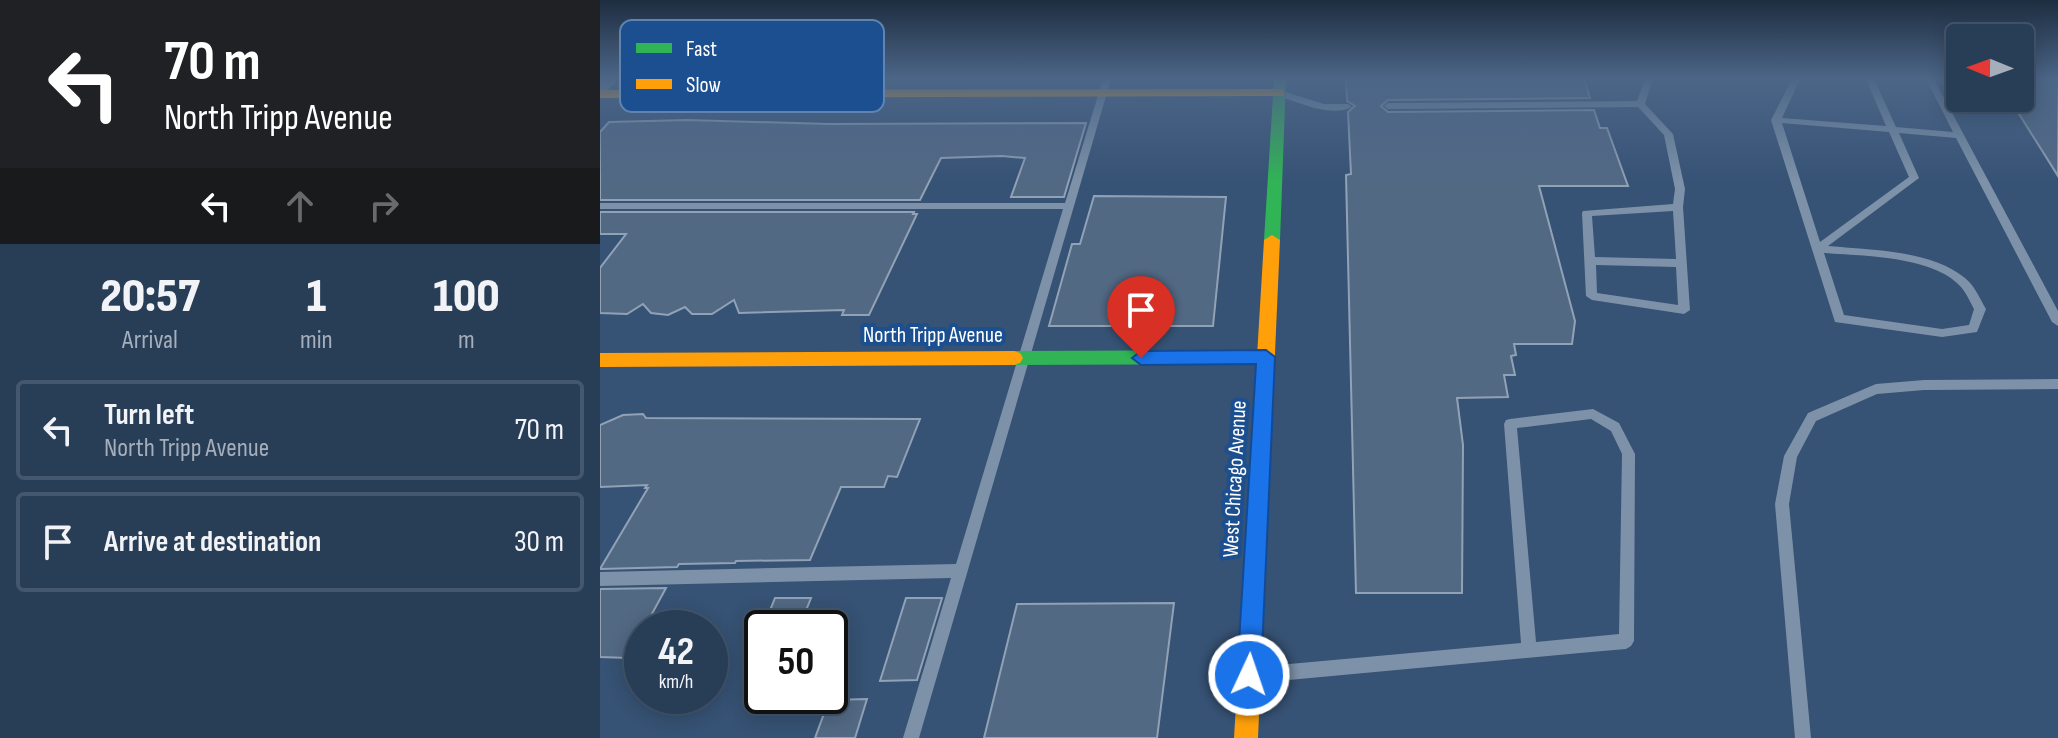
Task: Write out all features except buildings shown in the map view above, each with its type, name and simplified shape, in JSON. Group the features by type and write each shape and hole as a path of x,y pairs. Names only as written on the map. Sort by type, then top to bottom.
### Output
{"street":[{"name":"West Chicago Avenue","path":"1246,738 1279,113"},
{"name":"North Tripp Avenue","path":"600,360 1266,357"}],"lane":[{"path":"911,738 1097,113"},
{"path":"1649,113 1668,134 1680,189 1678,207 1684,310 1592,296 1587,213 1678,207"},
{"path":"1779,113 1776,120 1839,319 1942,333 1973,329 1980,309 1963,283 1934,266 1896,257 1817,249"},
{"path":"1817,249 1914,178 1885,113"},
{"path":"1948,113 2058,322"},
{"path":"1776,120 1960,135"},
{"path":"600,206 1069,206"},
{"path":"1589,261 1681,263"},
{"path":"1803,738 1782,504 1791,456 1812,417 1876,389 1924,385 2058,384"},
{"path":"1249,675 1529,650 1626,641 1629,454 1615,427 1593,414 1510,424 1529,650"},
{"path":"600,579 961,571"}],"traffic: fast":[{"path":"1272,240 1278,113"},
{"path":"1014,358 1266,357"}],"traffic: slow":[{"path":"1246,738 1272,240"},
{"path":"600,360 1014,358"}],"route":[{"path":"1141,358 1266,357 1249,675"}]}
